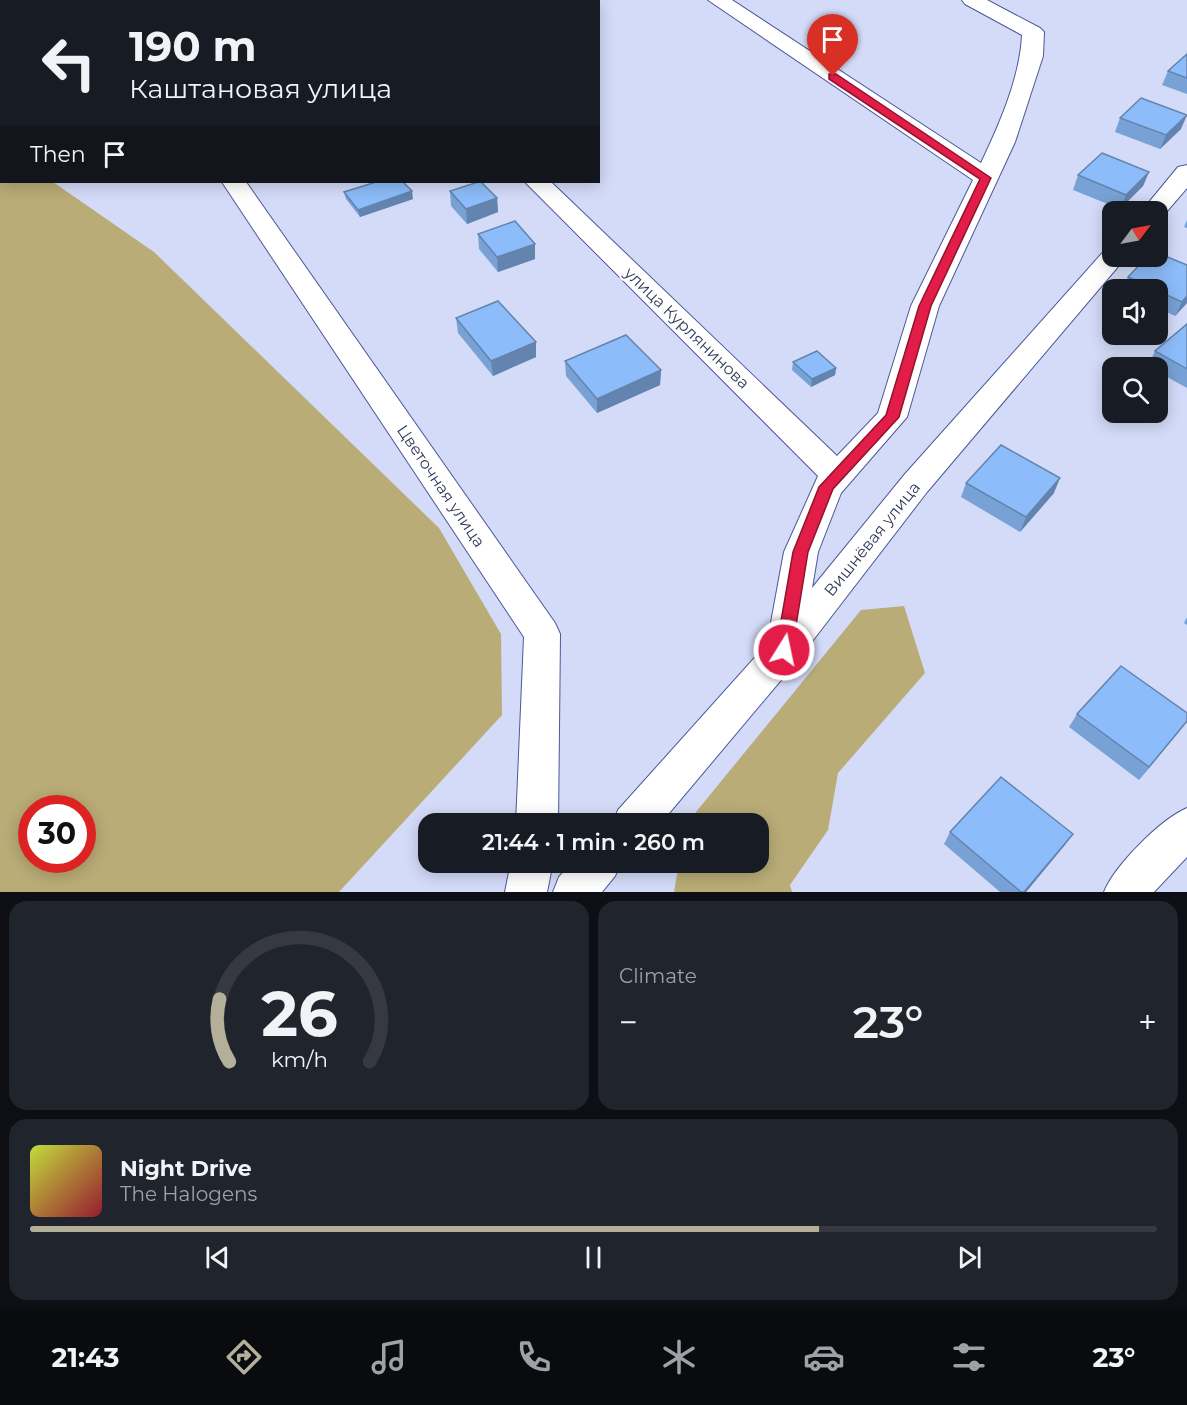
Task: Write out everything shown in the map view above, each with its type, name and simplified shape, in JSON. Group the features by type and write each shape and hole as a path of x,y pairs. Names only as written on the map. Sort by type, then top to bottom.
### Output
{"street":[{"path":"718,0 986,178"},
{"path":"784,650 801,552 826,487 892,417 925,306 1003,142 1032,56 1033,32 972,0"},
{"path":"1162,201 1187,172"},
{"name":"Цветочная улица","path":"235,183 542,634 537,813"},
{"name":"улица Курлянинова","path":"538,183 837,475"},
{"name":"Вишнёвая улица","path":"643,813 784,650 916,483 1104,267"},
{"path":"1125,892 1187,828"},
{"path":"526,892 530,873"},
{"path":"574,892 590,873"}],"shaded area":[{"path":"0,183 54,183 154,252 439,528 501,634 502,715 339,892 0,892"},
{"path":"904,606 925,673 838,773 828,830 790,885 792,892 674,892 677,873 769,873 769,813 695,813 861,610"}],"building":[{"path":"1187,54 1187,78 1168,71"},
{"path":"1141,98 1187,115 1166,135 1120,118"},
{"path":"1102,153 1149,172 1126,195 1078,175"},
{"path":"373,183 404,183 412,191 358,210 344,192"},
{"path":"482,183 497,198 466,209 450,191"},
{"path":"515,221 535,244 497,257 478,234"},
{"path":"1168,257 1187,265 1187,296 1182,302 1168,296 1168,279 1128,277 1138,267 1168,267"},
{"path":"498,301 536,342 491,361 456,318"},
{"path":"1187,324 1187,369 1155,351 1162,345 1168,345 1168,340"},
{"path":"626,335 661,370 597,399 565,361"},
{"path":"817,351 836,368 812,379 793,362"},
{"path":"1001,445 1060,478 1026,517 966,483"},
{"path":"1121,666 1187,713 1187,721 1149,767 1077,714"},
{"path":"1001,777 1073,834 1024,892 1021,892 950,832"}],"route":[{"path":"784,650 801,552 826,487 892,417 925,306 986,178 833,76"}]}
